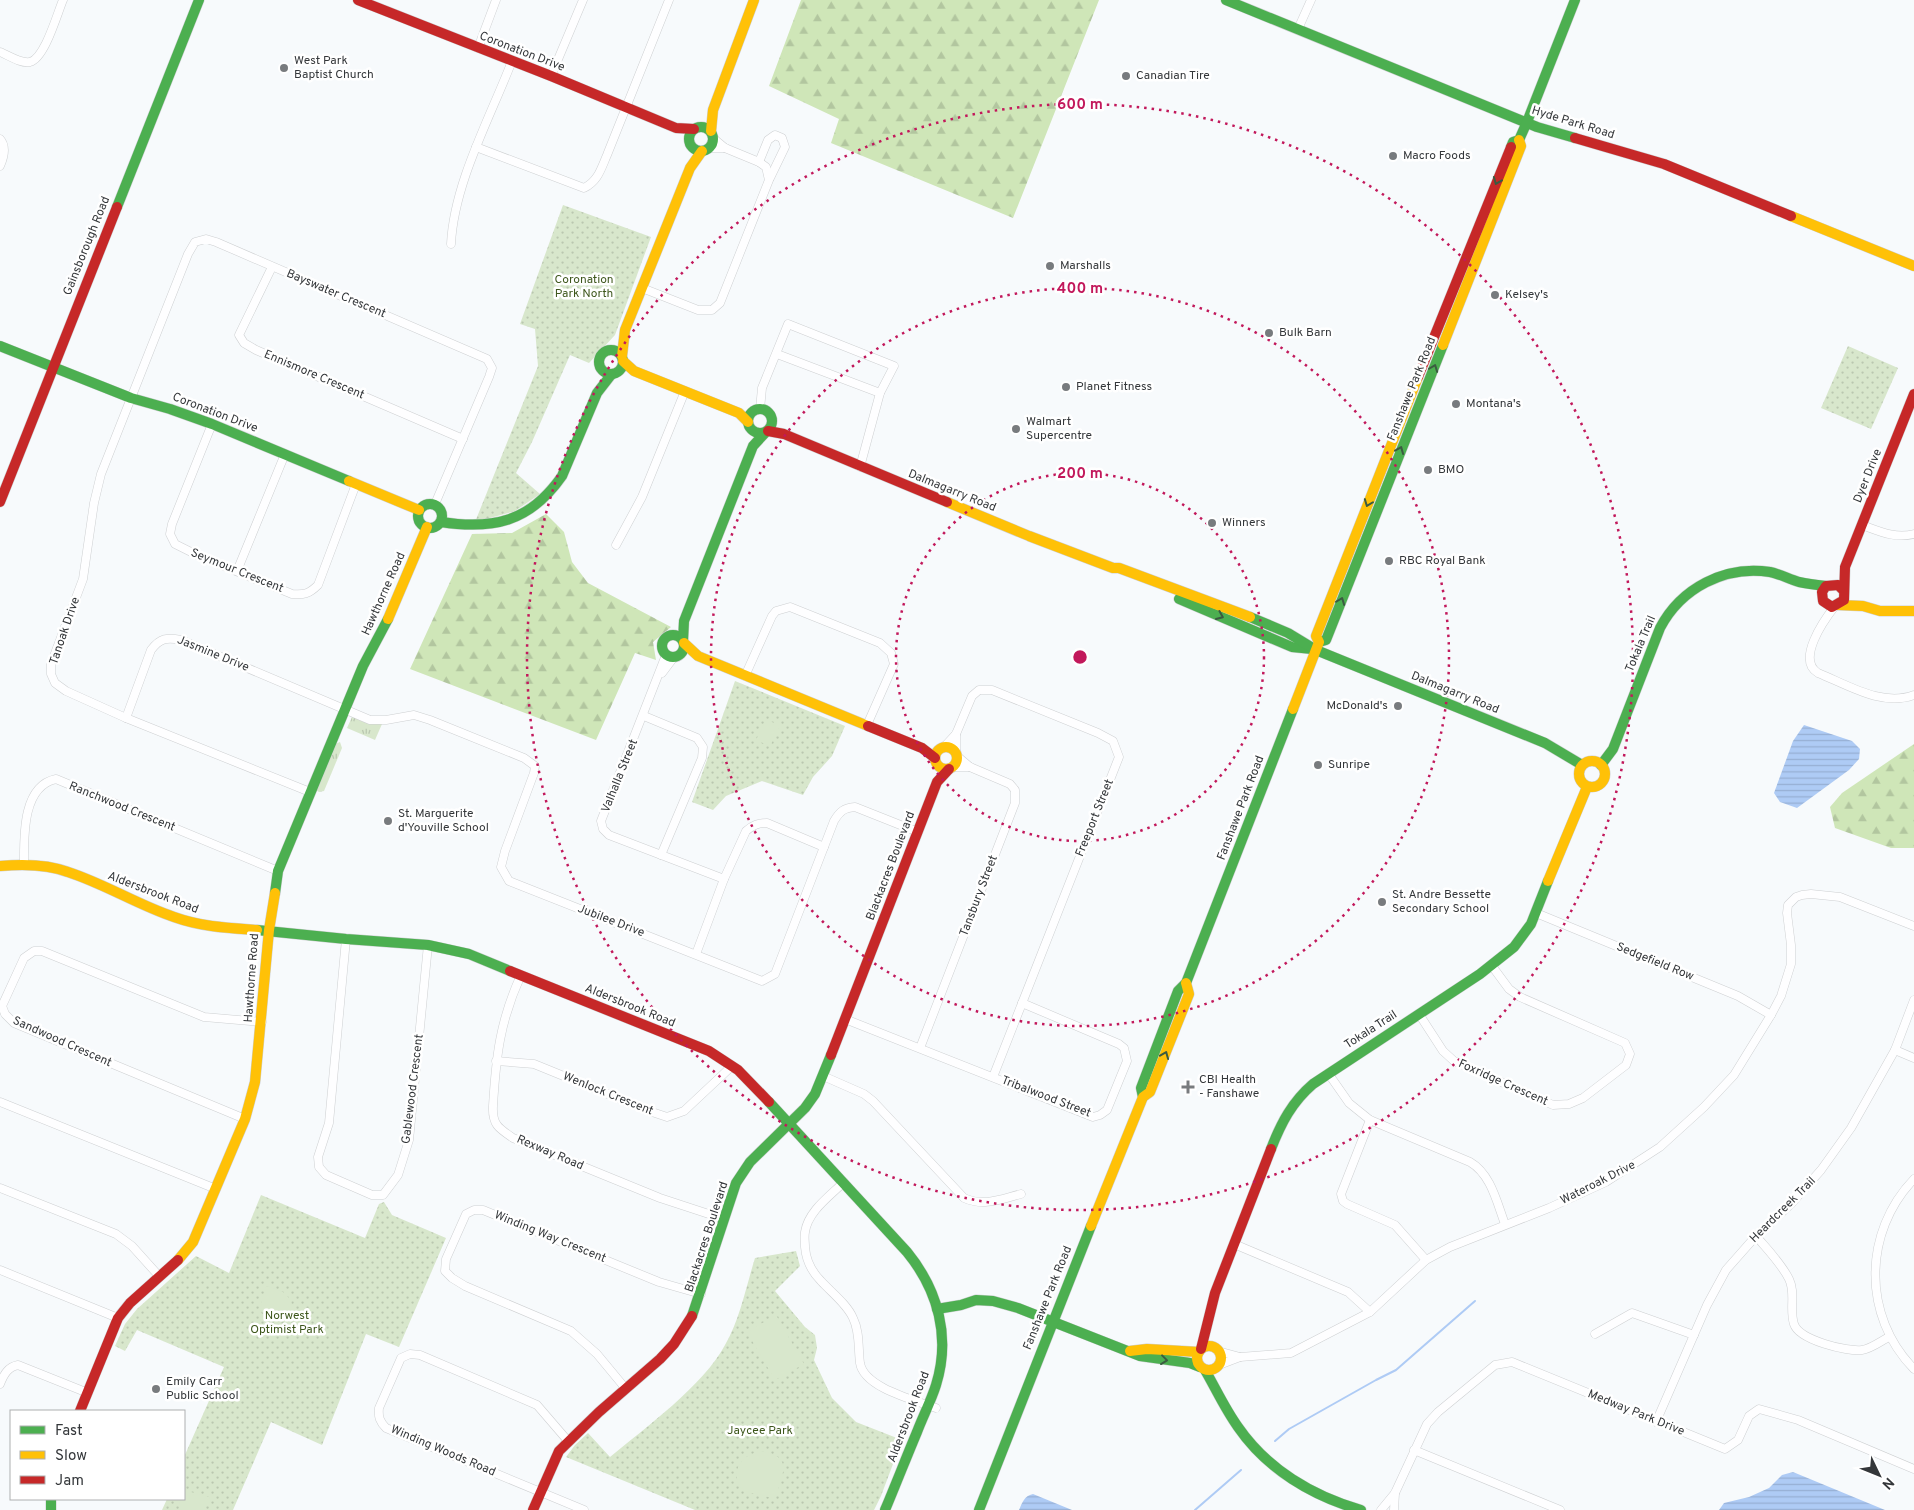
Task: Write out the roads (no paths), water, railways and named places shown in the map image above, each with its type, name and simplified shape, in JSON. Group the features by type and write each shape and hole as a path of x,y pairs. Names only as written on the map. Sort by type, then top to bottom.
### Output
{"street":[{"path":"0,52 24,62 31,62 38,58 63,0"},
{"name":"Gainsborough Road","path":"0,502 199,0"},
{"name":"Coronation Drive","path":"358,0 551,76 676,128 690,142"},
{"path":"478,48 496,0"},
{"path":"551,76 583,0"},
{"path":"476,148 584,188 592,184 598,176 669,0"},
{"path":"441,522 441,510 435,504 424,505 419,510 419,521 427,527 435,527 441,522 474,527 496,525 522,513 545,498 565,470 598,393 619,366 626,330 690,168 705,150 712,134 713,110 754,0"},
{"name":"Hyde Park Road","path":"1226,0 1526,122 1569,138 1664,164 1914,266"},
{"path":"1298,29 1311,0"},
{"name":"Fanshawe Park Road","path":"979,1510 1052,1321 1143,1097 1141,1088 1178,991 1186,984 1317,646 1326,640 1521,146 1519,140 1575,0"},
{"path":"451,244 460,194 476,148 512,61"},
{"path":"690,168 690,142 697,128 713,110"},
{"path":"697,128 704,127 725,148 759,162 766,167 769,180"},
{"name":"Coronation Drive","path":"676,128 697,128"},
{"path":"642,288 698,310 709,312 715,308 720,302 769,180 785,148 782,138 777,135 770,137 759,162"},
{"path":"0,139 4,152 0,166"},
{"path":"690,142 696,150 725,148"},
{"name":"Bayswater Crescent","path":"131,398 188,254 195,242 206,239 216,242 487,359 492,368 435,504"},
{"name":"Ennismore Crescent","path":"272,267 239,336 244,343 256,350 463,439"},
{"path":"753,446 750,426 762,388 788,324 894,366 880,393 860,466"},
{"path":"598,393 601,355 610,350 626,330"},
{"name":"Coronation Drive","path":"0,346 131,398 212,424 419,510"},
{"path":"610,350 617,351 619,366"},
{"path":"776,354 880,393"},
{"path":"599,366 603,372 619,366 739,412 767,411 773,421 753,446 684,621 684,650 672,656"},
{"path":"616,545 642,497 684,391"},
{"name":"Dyer Drive","path":"1844,591 1845,567 1914,394"},
{"name":"Tanoak Drive","path":"131,398 101,474 94,503 83,579 51,664 51,674 55,683 66,691 126,718 310,792"},
{"path":"739,412 758,433 766,432"},
{"name":"Dalmagarry Road","path":"773,421 784,434"},
{"name":"Seymour Crescent","path":"212,424 172,524 170,534 175,544 189,552 292,594 303,595 311,592 318,585 356,484"},
{"name":"Dalmagarry Road","path":"766,432 784,434 1029,536 1198,599 1238,611 1545,743 1582,766"},
{"path":"237,571 286,454"},
{"path":"1862,525 1886,534 1900,536 1914,534"},
{"name":"Hawthorne Road","path":"80,1410 118,1318 130,1303 178,1260 193,1242 245,1119 255,1082 269,930 278,871 363,666 386,625 427,527"},
{"name":"Dyer Drive","path":"1828,585 1845,567"},
{"name":"Tokala Trail","path":"1601,765 1613,749 1658,633 1667,615 1681,599 1696,588 1732,573 1751,570 1771,572 1801,582 1828,585"},
{"name":"Tokala Trail","path":"1801,582 1822,598"},
{"path":"1823,621 1822,598 1828,585 1838,585 1862,606"},
{"path":"1844,591 1844,600 1823,621 1810,653 1809,664 1815,672 1876,696 1888,699 1906,698 1914,695"},
{"path":"1822,598 1828,606 1862,606 1880,612 1914,611"},
{"path":"745,676 772,616 776,611 790,607 880,643 891,653 894,664 867,725"},
{"path":"684,621 664,638 661,645 672,656 698,656"},
{"path":"671,634 678,636 698,656 745,676 939,754 951,748 970,767"},
{"name":"Jasmine Drive","path":"126,718 151,650 158,641 170,638 182,640 345,710"},
{"name":"Valhalla Street","path":"672,656 657,679 601,821 603,829 609,835 724,879"},
{"name":"Freeport Street","path":"939,754 956,734 972,696 979,690 992,690 1098,733 1113,741 1118,749 1119,757 993,1077"},
{"name":"Jubilee Drive","path":"345,710 370,720 386,720 414,715 524,758 535,766 505,851 501,868 509,881 762,981 775,974 834,821 840,811 855,807 918,832"},
{"path":"644,716 697,738 703,747 702,758 661,855"},
{"name":"Freeport Street","path":"956,734 957,754"},
{"path":"939,754 942,768 970,767"},
{"name":"Blackacres Boulevard","path":"533,1510 559,1451 674,1344 695,1311 702,1294 736,1183 750,1162 805,1108 815,1094 846,1019 937,782 939,754"},
{"path":"951,768 957,762 957,754"},
{"path":"1594,761 1601,765 1605,773 1603,782 1596,787 1583,785 1578,778 1578,773 1582,766 1585,763 1594,761"},
{"name":"Tansbury Street","path":"920,1048 1015,803 1015,790 1010,784 970,767"},
{"name":"Blackacres Boulevard","path":"937,782 951,768"},
{"name":"Ranchwood Crescent","path":"24,864 26,820 31,802 45,783 56,779 278,871"},
{"name":"Tokala Trail","path":"1200,1350 1215,1293 1279,1127 1290,1107 1303,1091 1492,966 1521,940 1536,913 1587,787"},
{"path":"696,954 724,879 746,831 758,823 767,823 824,847"},
{"name":"Aldersbrook Road","path":"0,866 24,864 67,871 173,917 199,925 428,945 469,954 709,1052 732,1066 751,1083 910,1255 935,1298 942,1343 941,1364 932,1406 885,1510"},
{"name":"Wateroak Drive","path":"1218,1366 1240,1357 1291,1353 1370,1312 1426,1260 1450,1247 1549,1208 1606,1182 1660,1147 1698,1114 1734,1075 1771,1015 1781,996 1791,964 1792,945 1787,913 1788,906 1796,897 1820,894 1840,897 1914,926"},
{"name":"Sedgefield Row","path":"1536,913 1738,996 1771,1015"},
{"name":"Gablewood Crescent","path":"346,939 329,1123 318,1157 320,1168 326,1176 372,1195 383,1194 398,1175 409,1140 428,945"},
{"name":"Sandwood Crescent","path":"245,1119 14,1023 5,1014 2,1006 24,958 34,951 42,951 204,1017 262,1022"},
{"name":"Foxridge Crescent","path":"1418,1014 1443,1051 1454,1062 1553,1105 1569,1104 1583,1098 1626,1065 1630,1054 1626,1043 1520,997 1509,989 1492,966"},
{"name":"Rexway Road","path":"521,975 509,1001 500,1033 492,1115 496,1125 513,1138 660,1198 724,1219"},
{"name":"Heardcreek Trail","path":"1656,1422 1694,1335 1726,1270 1756,1236 1791,1204 1822,1170 1851,1128 1895,1050 1914,1000"},
{"name":"Tribalwood Street","path":"846,1019 1093,1117 1107,1110 1126,1061 1124,1048 1119,1044 1022,1003"},
{"path":"1895,1050 1914,1058"},
{"name":"Wenlock Crescent","path":"496,1061 534,1064 667,1117 684,1111 732,1066"},
{"path":"1328,1073 1349,1103 1370,1120 1475,1165 1486,1177 1505,1224"},
{"path":"823,1076 864,1094 873,1101 964,1198 974,1203 982,1203 1021,1194"},
{"path":"0,1102 216,1190"},
{"path":"1370,1120 1341,1194 1342,1201 1395,1225 1426,1260"},
{"path":"1914,1179 1905,1188 1891,1209 1883,1228 1876,1266 1878,1302 1882,1319 1896,1349 1914,1369"},
{"path":"844,1182 816,1209 809,1220 805,1232 808,1262 819,1279 842,1302 853,1317 857,1331 860,1365 865,1375 877,1385 932,1406"},
{"path":"0,1188 116,1234 132,1246 160,1276"},
{"name":"Winding Way Crescent","path":"626,1389 597,1354 571,1331 465,1286 445,1271 446,1259 466,1214 474,1210 483,1210 659,1282 702,1294"},
{"path":"1756,1236 1789,1280 1793,1296 1794,1325 1798,1331 1834,1347 1852,1351 1865,1350 1889,1336"},
{"path":"1234,1244 1348,1292 1370,1312"},
{"path":"0,1270 118,1318"},
{"path":"937,1309 976,1300 993,1301 1018,1308 1140,1356 1190,1363 1211,1370 1218,1366"},
{"path":"1595,1334 1632,1313 1694,1335"},
{"path":"1208,1323 1221,1360 1218,1366 1216,1389"},
{"path":"1129,1351 1147,1349 1200,1350 1209,1346 1217,1350"},
{"path":"1200,1350 1197,1360 1216,1389 1222,1403 1240,1430 1274,1466 1307,1488 1357,1510"},
{"name":"Wateroak Drive","path":"1217,1350 1240,1357"},
{"name":"Winding Woods Road","path":"568,1441 537,1405 420,1355 410,1354 401,1358 378,1408 380,1422 386,1428 584,1510"},
{"name":"Medway Park Drive","path":"1381,1510 1395,1493 1427,1424 1438,1412 1495,1365 1512,1362 1725,1449 1738,1440 1748,1416 1759,1409 1798,1420 1914,1469"},
{"path":"0,1384 4,1375 12,1366 18,1365 88,1392"},
{"path":"1414,1450 1560,1510"},
{"name":"Medway Park Drive","path":"1394,1510 1395,1493"}],"water":[{"path":"1804,725 1852,741 1860,749 1859,759 1849,770 1797,808 1780,802 1774,793 1793,741"},
{"path":"1793,1472 1885,1510 1719,1510 1724,1503 1749,1497 1769,1488 1782,1475"},
{"path":"1033,1494 1072,1510 1019,1510 1025,1498"}],"waterway":[{"path":"1275,1441 1289,1429 1396,1370 1475,1301"},
{"path":"1195,1510 1241,1470"}],"place":[{"name":"West Park Baptist Church","path":"284,68"},
{"name":"Canadian Tire","path":"1126,76"},
{"name":"Macro Foods","path":"1393,156"},
{"name":"Marshalls","path":"1050,266"},
{"name":"Kelsey's","path":"1495,295"},
{"name":"Bulk Barn","path":"1269,333"},
{"name":"Planet Fitness","path":"1066,387"},
{"name":"Montana's","path":"1456,404"},
{"name":"Walmart Supercentre","path":"1016,429"},
{"name":"BMO","path":"1428,470"},
{"name":"Winners","path":"1212,523"},
{"name":"RBC Royal Bank","path":"1389,561"},
{"name":"McDonald's","path":"1398,706"},
{"name":"Sunripe","path":"1318,765"},
{"name":"St. Marguerite d'Youville School","path":"388,821"},
{"name":"St. Andre Bessette Secondary School","path":"1382,902"},
{"name":"CBI Health - Fanshawe","path":"1188,1087"},
{"name":"Emily Carr Public School","path":"156,1389"}],"park label":[{"name":"Coronation Park North","path":"584,287"},
{"name":"Norwest Optimist Park","path":"287,1323"},
{"name":"Jaycee Park","path":"760,1431"}]}
